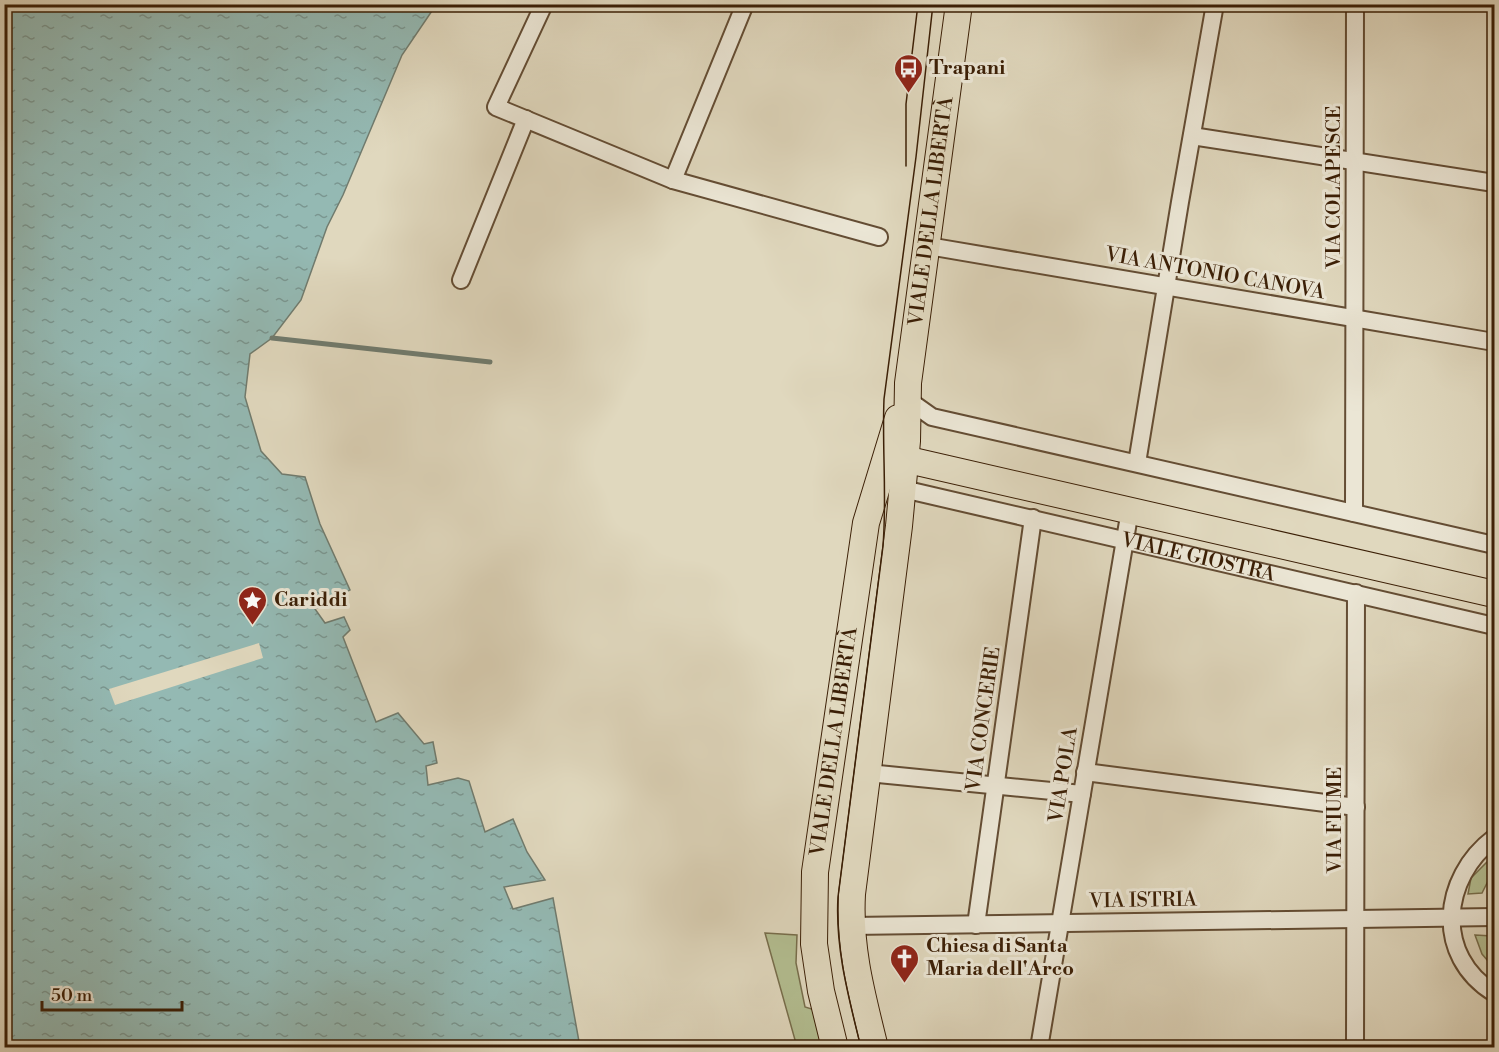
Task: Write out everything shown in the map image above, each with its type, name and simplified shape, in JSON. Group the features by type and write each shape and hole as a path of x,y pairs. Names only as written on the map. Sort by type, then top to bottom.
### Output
{"main road":[{"name":"VIALE DELLA LIBERTÀ","path":"876,1047 855,963 851,926 853,879 903,489 905,427 959,4"},
{"name":"VIALE DELLA LIBERTÀ","path":"835,1047 821,991 814,944 816,872 866,523 905,427"},
{"name":"VIALE GIOSTRA","path":"905,427 1130,510 1494,594"},
{"path":"905,427 1494,575"}],"street":[{"path":"544,4 496,107 673,180 879,237"},
{"path":"673,180 745,4"},
{"path":"1137,463 1215,4"},
{"name":"VIA COLAPESCE","path":"1354,513 1355,4"},
{"path":"461,280 526,119"},
{"path":"1192,136 1494,183"},
{"name":"VIA ANTONIO CANOVA","path":"928,246 1494,342"},
{"path":"905,427 1137,463 1494,544"},
{"name":"VIALE GIOSTRA","path":"903,489 1494,626"},
{"name":"VIA POLA","path":"1040,1047 1130,510"},
{"name":"VIA CONCERIE","path":"976,925 1034,518"},
{"name":"VIA FIUME","path":"1355,1047 1356,593"},
{"path":"1085,772 1356,807"},
{"path":"868,773 1082,794"},
{"path":"1494,838 1472,859 1463,872 1444,917 1463,959 1480,982 1494,993"},
{"name":"VIA ISTRIA","path":"851,926 1494,917"}],"green space":[{"path":"1494,860 1494,869 1482,893 1468,894 1471,878 1487,862"},
{"path":"765,933 797,935 796,963 805,1007 815,1010 825,1034 816,1047 797,1047"},
{"path":"1475,935 1492,936 1494,968 1482,954"}],"water":[{"path":"5,5 436,5 402,55 343,195 327,227 301,300 272,338 250,354 245,397 261,451 282,474 305,477 320,524 350,590 315,609 325,623 344,617 350,630 343,637 376,722 398,713 424,744 433,742 437,763 426,766 428,785 458,778 469,781 485,832 513,819 527,852 545,880 504,887 513,909 553,898 580,1047 5,1048"}],"pier":[{"path":"259,643 263,658 115,705 109,689"}],"waterway":[{"path":"272,338 490,362"}],"tram line":[{"path":"906,166 906,104 918,4"},
{"path":"861,1048 841,954 838,897 883,546 884,399 916,157 933,4"}],"place":[{"name":"Trapani","path":"908,94"},
{"name":"Cariddi","path":"253,626"},
{"name":"Chiesa di Santa Maria dell'Arco","path":"905,984"}]}
